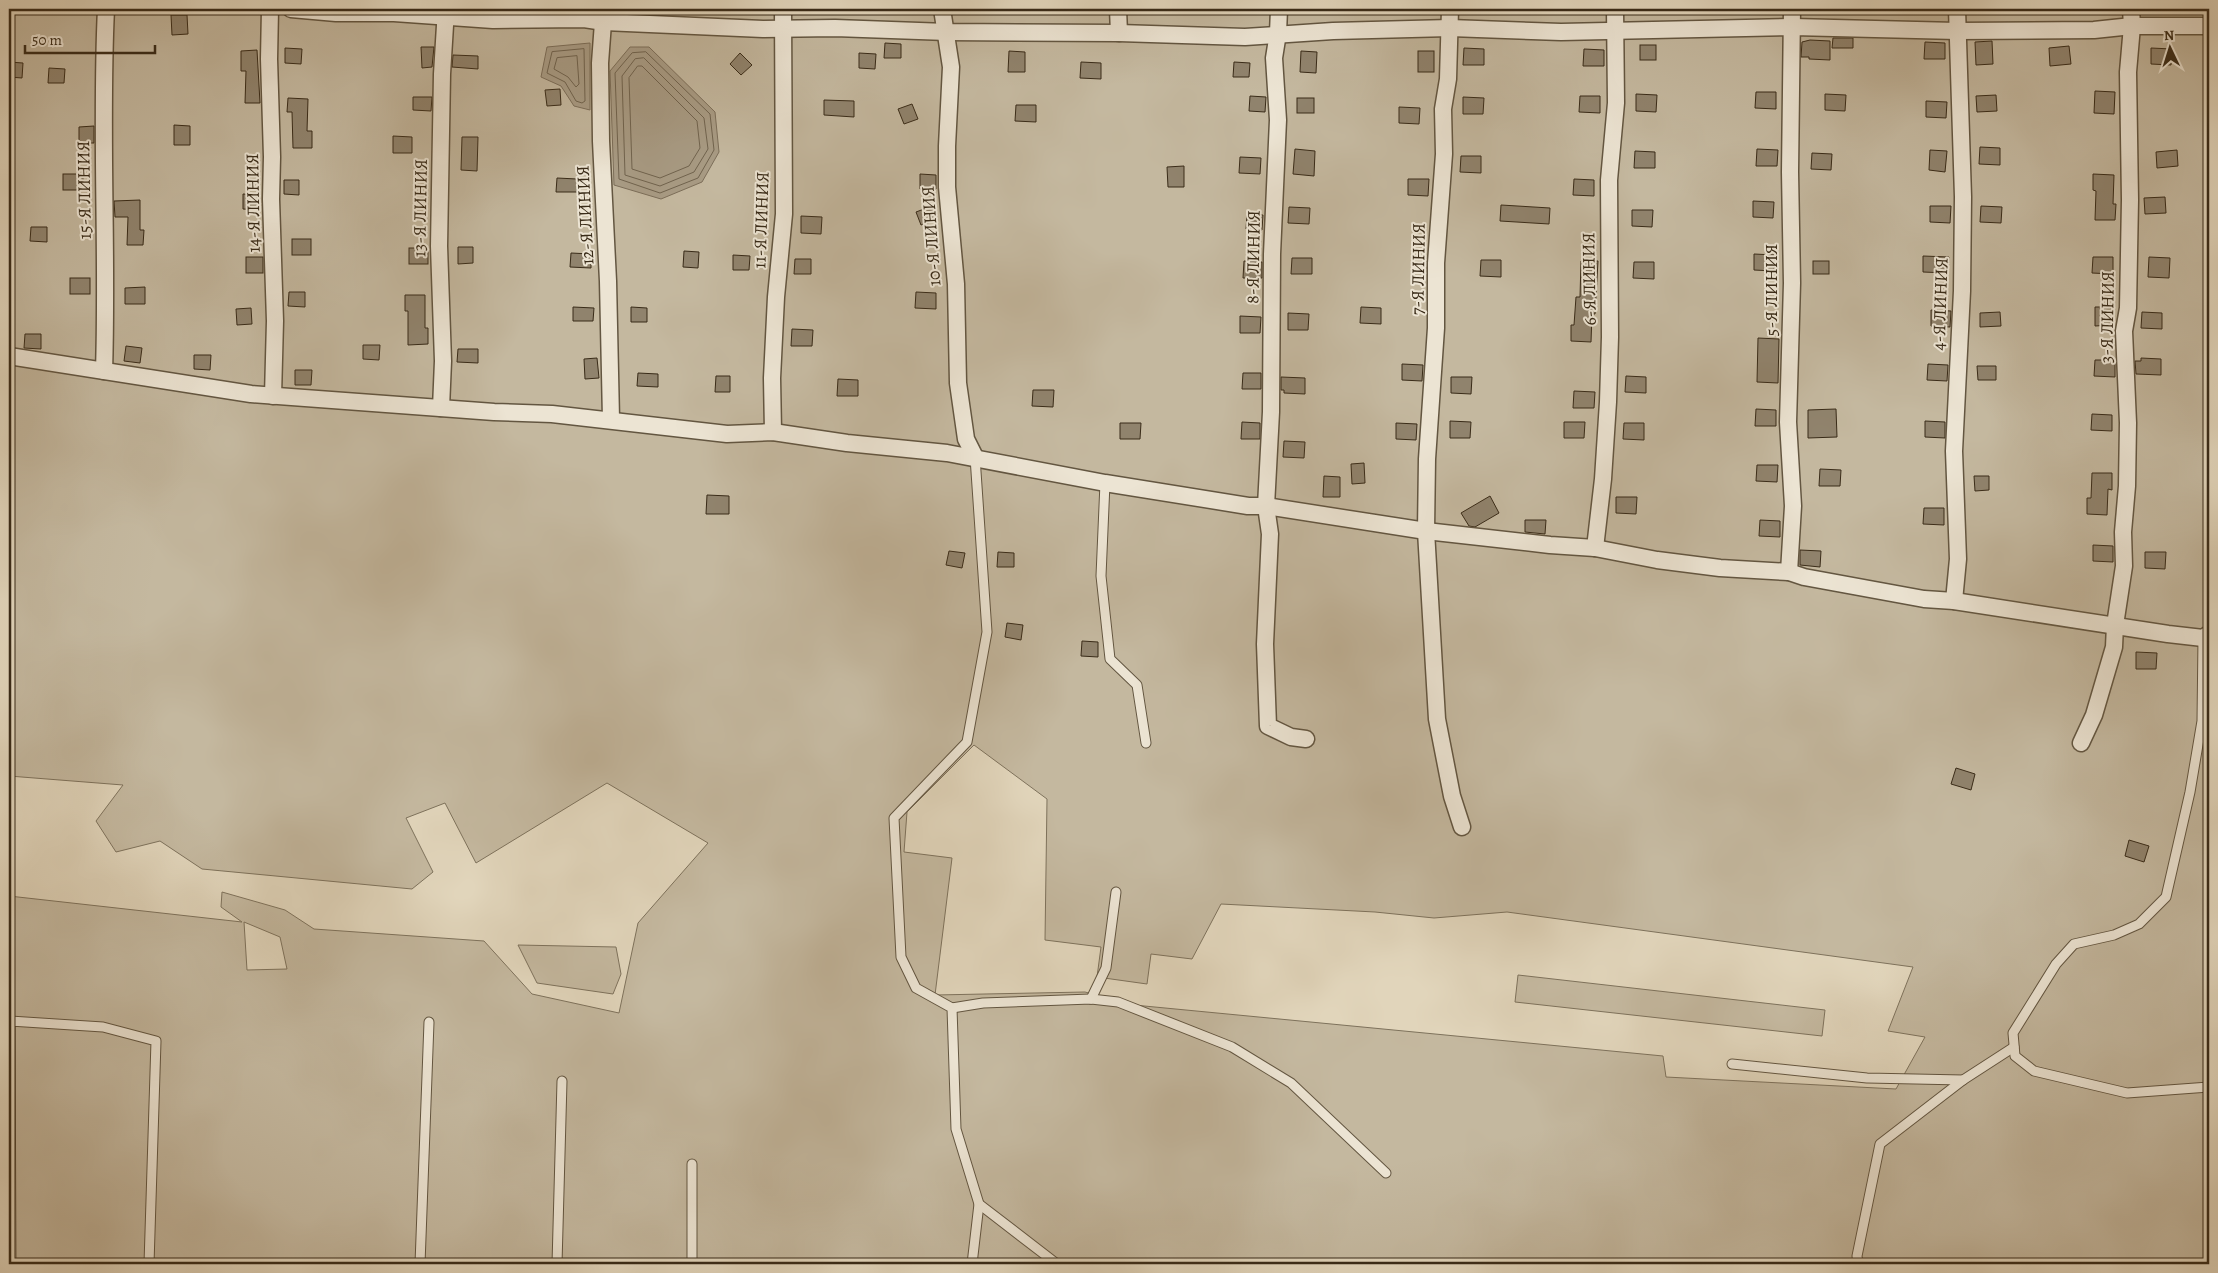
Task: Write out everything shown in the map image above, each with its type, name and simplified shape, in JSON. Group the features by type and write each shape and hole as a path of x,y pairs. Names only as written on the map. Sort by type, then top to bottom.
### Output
{"street":[{"name":"15-Я ЛИНИЯ","path":"104,371 106,315 102,79 106,9"},
{"name":"14-Я ЛИНИЯ","path":"270,9 269,59 274,291 274,396"},
{"path":"291,9 336,13 446,12 493,20 584,19 604,16 763,29 835,28 947,32 1118,33 1245,37 1278,33 1450,28 1505,32 1615,32 1793,27 1957,31 2094,30 2132,26 2209,26"},
{"name":"11-Я ЛИНИЯ","path":"773,432 772,378 776,297 784,214 783,9"},
{"name":"10-Я ЛИНИЯ","path":"942,9 951,67 947,187 956,284 958,383 966,439 975,458"},
{"path":"1118,9 1118,33"},
{"name":"8-Я ЛИНИЯ","path":"1279,9 1274,58 1278,120 1272,254 1271,412 1266,506 1270,534 1265,644 1268,726 1291,737 1306,738"},
{"name":"7-Я ЛИНИЯ","path":"1450,9 1448,79 1444,109 1444,154 1436,263 1436,328 1428,459 1426,531 1437,719 1452,796 1462,827"},
{"name":"6-Я ЛИНИЯ","path":"1595,548 1603,479 1608,392 1610,337 1608,228 1609,180 1616,103 1615,9"},
{"name":"5-Я ЛИНИЯ","path":"1789,572 1793,506 1788,422 1792,283 1790,78 1793,27 1792,9"},
{"name":"4-Я ЛИНИЯ","path":"1954,601 1958,559 1954,451 1962,291 1963,197 1957,9"},
{"name":"3-Я ЛИНИЯ","path":"2081,743 2094,715 2114,647 2115,626 2124,566 2122,532 2128,423 2124,331 2128,308 2128,72 2132,26 2131,9"},
{"name":"13-Я ЛИНИЯ","path":"441,408 443,362 439,246 442,74 446,12"},
{"name":"12-Я ЛИНИЯ","path":"604,16 600,63 601,141 608,281 611,419"},
{"path":"9,356 274,396 552,414 611,419 727,434 773,432 975,458 1105,483 1248,506 1266,506 1426,531 1550,546 1595,548 1657,560 1720,568 1789,572 1804,577 1924,599 1954,601 2115,626 2206,636"}],"lane":[{"path":"975,458 987,632 967,742 894,818 901,957 916,988 952,1008 982,1003 1091,999 1118,1002 1232,1047 1291,1084 1386,1173"},
{"path":"1105,483 1101,576 1110,659 1137,685 1146,743"},
{"path":"2206,636 2202,721 2190,792 2166,897 2139,924 2114,935 2074,944 2056,964 2013,1033 2015,1056 2034,1070 2128,1093 2209,1087"},
{"path":"1091,999 1106,968 1116,892"},
{"path":"952,1008 956,1129 979,1204 972,1264"},
{"path":"11,1264 10,1021 103,1027 156,1041 150,1264"},
{"path":"420,1264 429,1022"},
{"path":"1858,1264 1857,1256 1880,1144 1963,1080 2014,1048"},
{"path":"1732,1064 1867,1078 1963,1080"},
{"path":"557,1264 562,1081"},
{"path":"692,1164 692,1264"},
{"path":"979,1204 1057,1264"}],"shaded area":[{"path":"9,9 2209,9 2209,1264 9,1264 9,896 242,922 221,907 222,892 285,910 314,929 484,941 532,994 619,1013 638,923 708,843 607,783 476,863 445,803 406,818 433,872 412,889 202,869 160,841 116,852 96,821 123,785 9,776","holes":["974,745 1047,799 1045,940 1101,947 1097,977 1147,984 1151,954 1192,959 1221,904 1375,912 1434,918 1507,912 1913,967 1888,1031 1925,1037 1896,1089 1666,1077 1663,1056 1134,1005 1085,992 935,995 952,858 904,852 907,812","244,922 280,937 287,969 247,970"]},
{"path":"518,945 616,947 621,974 613,994 537,983"},
{"path":"1518,975 1825,1010 1822,1036 1515,1002"}],"water":[{"path":"590,43 590,110 574,106 561,86 541,77 547,47"},
{"path":"630,47 649,47 715,112 719,152 702,182 661,199 614,185 610,71"}],"building":[{"path":"171,15 187,15 188,34 172,35"},
{"path":"1833,38 1853,38 1853,48 1832,48"},
{"path":"1810,40 1830,41 1830,60 1801,57 1802,42"},
{"path":"1992,41 1993,64 1976,65 1975,42"},
{"path":"1925,42 1945,43 1945,59 1924,59"},
{"path":"885,43 901,44 901,58 884,58"},
{"path":"1640,45 1656,45 1656,60 1640,60"},
{"path":"2069,46 2071,64 2050,66 2049,48"},
{"path":"421,47 434,47 432,67 422,68"},
{"path":"285,48 302,49 301,64 285,63"},
{"path":"1464,48 1484,49 1484,65 1463,65"},
{"path":"2151,48 2172,49 2171,65 2151,64"},
{"path":"1584,49 1604,50 1604,66 1583,66"},
{"path":"257,50 260,103 245,103 246,71 241,71 241,51"},
{"path":"1009,51 1025,52 1025,72 1008,72"},
{"path":"1301,51 1317,52 1316,73 1300,72"},
{"path":"1418,51 1434,51 1434,72 1418,72"},
{"path":"740,53 752,65 741,75 730,64"},
{"path":"859,53 876,54 875,69 859,68"},
{"path":"453,55 478,56 478,69 452,67"},
{"path":"9,62 23,63 22,78 9,77"},
{"path":"1081,62 1101,63 1101,79 1080,78"},
{"path":"1234,62 1250,63 1249,77 1233,77"},
{"path":"49,68 65,69 64,83 48,83"},
{"path":"560,89 561,105 547,106 545,90"},
{"path":"2095,91 2115,92 2114,114 2094,113"},
{"path":"1756,92 1776,92 1776,109 1755,108"},
{"path":"1636,94 1657,95 1656,112 1636,111"},
{"path":"1825,94 1846,95 1845,111 1825,110"},
{"path":"1996,95 1997,111 1977,112 1976,96"},
{"path":"1250,96 1266,97 1265,112 1249,111"},
{"path":"1580,96 1600,96 1600,113 1579,112"},
{"path":"413,97 432,97 431,111 413,110"},
{"path":"1463,97 1484,98 1483,114 1463,114"},
{"path":"288,98 308,99 307,131 312,131 312,148 293,148 292,112 287,112"},
{"path":"1297,98 1314,98 1314,113 1297,113"},
{"path":"824,100 854,101 854,117 824,115"},
{"path":"1926,101 1947,102 1946,118 1926,117"},
{"path":"912,104 918,119 904,124 898,109"},
{"path":"1016,105 1036,105 1036,122 1015,121"},
{"path":"1399,107 1420,108 1419,124 1399,123"},
{"path":"174,125 190,126 190,145 174,145"},
{"path":"94,126 94,143 79,143 79,127"},
{"path":"393,136 412,137 412,153 393,153"},
{"path":"462,137 478,137 477,171 461,170"},
{"path":"1980,147 2000,148 2000,165 1979,164"},
{"path":"1295,149 1315,151 1314,176 1293,174"},
{"path":"1757,149 1778,150 1777,166 1756,166"},
{"path":"1930,150 1947,151 1945,172 1929,170"},
{"path":"2177,150 2178,166 2157,168 2156,152"},
{"path":"1635,151 1655,152 1655,168 1634,168"},
{"path":"1812,153 1832,154 1831,170 1811,169"},
{"path":"1461,156 1481,156 1481,173 1460,172"},
{"path":"1240,157 1261,158 1260,174 1239,173"},
{"path":"1184,166 1184,187 1168,187 1167,167"},
{"path":"63,174 83,174 83,190 63,190"},
{"path":"920,174 936,175 936,189 920,189"},
{"path":"2093,174 2114,175 2113,204 2116,204 2115,220 2095,220 2096,191 2093,190"},
{"path":"557,178 577,179 577,192 556,192"},
{"path":"1408,179 1429,179 1428,196 1408,195"},
{"path":"1574,179 1594,180 1594,196 1573,195"},
{"path":"284,180 299,180 299,195 284,194"},
{"path":"243,194 258,195 258,210 243,209"},
{"path":"2165,197 2166,213 2145,214 2144,198"},
{"path":"140,200 140,230 144,230 143,245 127,245 128,217 115,217 114,201"},
{"path":"1753,201 1774,202 1773,218 1753,217"},
{"path":"1501,205 1550,208 1549,224 1500,221"},
{"path":"932,206 937,220 921,225 916,212"},
{"path":"1930,206 1951,206 1950,223 1930,222"},
{"path":"1981,206 2002,207 2001,223 1980,222"},
{"path":"1289,207 1310,208 1309,224 1288,223"},
{"path":"1632,210 1653,210 1652,227 1632,226"},
{"path":"1247,215 1263,215 1262,230 1246,229"},
{"path":"801,216 822,217 821,234 801,233"},
{"path":"31,227 47,227 47,242 30,241"},
{"path":"292,239 311,239 311,255 292,255"},
{"path":"458,247 473,247 473,263 458,264"},
{"path":"409,248 428,248 428,264 409,264"},
{"path":"684,251 699,252 698,268 683,267"},
{"path":"571,253 591,254 591,268 570,267"},
{"path":"1754,254 1775,255 1774,271 1754,270"},
{"path":"733,255 750,256 749,270 733,270"},
{"path":"1923,256 1949,257 1948,273 1923,272"},
{"path":"246,257 263,257 263,273 246,273"},
{"path":"2093,257 2113,257 2113,274 2092,273"},
{"path":"2149,257 2170,258 2169,278 2148,277"},
{"path":"1292,258 1312,258 1312,274 1291,274"},
{"path":"795,259 811,259 811,274 794,274"},
{"path":"1481,260 1501,260 1501,277 1480,276"},
{"path":"1244,261 1262,262 1262,278 1243,278"},
{"path":"1581,261 1598,261 1595,314 1592,314 1591,342 1571,341 1571,325 1574,325 1576,297 1580,297"},
{"path":"1813,261 1829,261 1829,274 1813,274"},
{"path":"1634,262 1654,262 1654,279 1633,278"},
{"path":"70,278 90,278 90,294 70,294"},
{"path":"145,287 145,304 125,304 125,288"},
{"path":"289,292 305,292 305,307 288,306"},
{"path":"916,292 936,293 936,309 915,308"},
{"path":"405,295 425,295 425,328 428,328 428,344 408,345 408,311 405,311"},
{"path":"573,307 594,308 593,321 573,321"},
{"path":"631,307 647,308 647,322 631,322"},
{"path":"1361,307 1381,308 1381,324 1360,323"},
{"path":"2095,307 2111,307 2112,325 2095,326"},
{"path":"251,308 252,324 237,325 236,309"},
{"path":"1931,310 1951,311 1950,327 1931,326"},
{"path":"2000,312 2001,326 1980,327 1980,313"},
{"path":"2142,312 2162,313 2162,329 2141,328"},
{"path":"1288,313 1309,314 1308,330 1288,330"},
{"path":"1240,316 1261,317 1260,333 1240,333"},
{"path":"792,329 813,330 812,346 791,346"},
{"path":"25,334 41,334 41,349 24,348"},
{"path":"1758,338 1779,339 1778,383 1757,382"},
{"path":"363,345 380,345 379,360 363,359"},
{"path":"126,346 142,348 140,363 124,361"},
{"path":"458,349 478,349 478,363 457,362"},
{"path":"194,355 211,355 210,370 194,369"},
{"path":"597,358 599,378 585,379 584,359"},
{"path":"2141,358 2161,359 2161,375 2136,374 2135,361 2141,361"},
{"path":"2095,360 2115,360 2115,377 2094,376"},
{"path":"1402,364 1423,365 1422,381 1402,380"},
{"path":"1928,364 1948,365 1947,381 1927,380"},
{"path":"1977,366 1996,366 1996,380 1978,380"},
{"path":"295,370 312,370 311,385 295,385"},
{"path":"638,373 658,374 658,387 637,386"},
{"path":"1243,373 1261,373 1261,389 1242,389"},
{"path":"716,376 730,376 730,392 715,392"},
{"path":"1626,376 1646,377 1646,393 1625,392"},
{"path":"1281,377 1305,378 1305,394 1284,393 1284,390 1281,390"},
{"path":"1451,377 1472,377 1471,394 1451,393"},
{"path":"838,379 858,380 858,396 837,396"},
{"path":"1033,390 1054,390 1053,407 1032,406"},
{"path":"1574,391 1595,392 1594,408 1573,408"},
{"path":"1756,409 1776,410 1776,426 1755,426"},
{"path":"1836,409 1837,437 1808,438 1808,410"},
{"path":"2092,414 2112,415 2112,431 2091,430"},
{"path":"1450,421 1471,422 1470,438 1450,438"},
{"path":"1925,421 1945,422 1945,438 1925,437"},
{"path":"1242,422 1260,423 1260,439 1241,439"},
{"path":"1564,422 1585,422 1584,438 1564,438"},
{"path":"1120,423 1141,423 1140,439 1120,439"},
{"path":"1396,423 1417,424 1416,440 1396,439"},
{"path":"1624,423 1644,423 1644,440 1623,439"},
{"path":"1284,441 1305,442 1304,458 1283,457"},
{"path":"1364,463 1365,483 1352,484 1351,464"},
{"path":"1757,465 1778,465 1777,482 1756,481"},
{"path":"1820,469 1841,470 1840,486 1819,486"},
{"path":"2092,473 2112,473 2112,490 2108,489 2107,515 2087,514 2087,498 2091,498"},
{"path":"1324,476 1340,477 1340,497 1323,497"},
{"path":"1974,476 1989,476 1989,490 1975,491"},
{"path":"707,495 729,496 729,514 706,514"},
{"path":"1490,496 1499,513 1475,527 1469,526 1461,513"},
{"path":"1616,497 1637,497 1636,514 1616,513"},
{"path":"1924,508 1944,508 1944,525 1923,524"},
{"path":"1525,520 1546,520 1545,534 1525,532"},
{"path":"1760,520 1780,521 1780,537 1759,536"},
{"path":"2093,545 2113,546 2113,562 2093,561"},
{"path":"1800,550 1821,551 1820,567 1800,565"},
{"path":"949,551 965,553 962,568 946,565"},
{"path":"998,552 1014,553 1014,567 997,567"},
{"path":"2145,552 2166,552 2165,569 2145,568"},
{"path":"1007,623 1023,625 1021,640 1005,637"},
{"path":"1082,641 1098,642 1098,657 1081,656"},
{"path":"2136,652 2157,653 2156,669 2136,669"},
{"path":"1956,768 1975,774 1971,790 1951,784"},
{"path":"2129,840 2149,846 2144,862 2125,856"}]}
